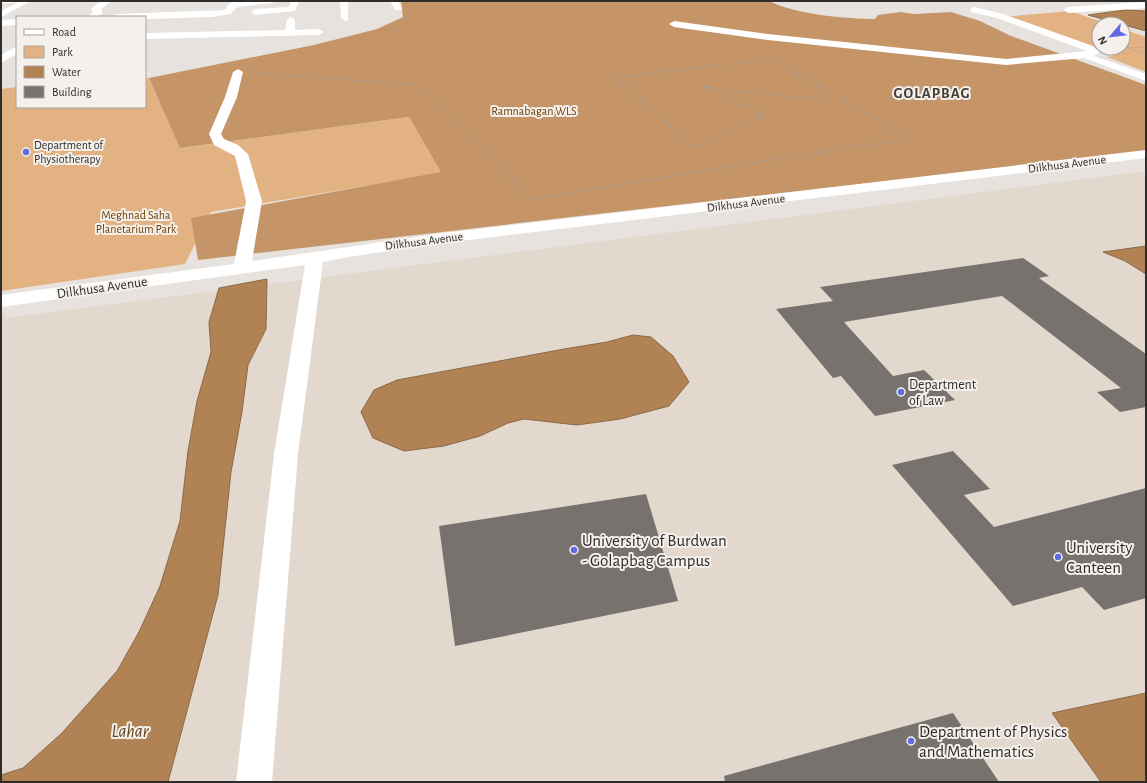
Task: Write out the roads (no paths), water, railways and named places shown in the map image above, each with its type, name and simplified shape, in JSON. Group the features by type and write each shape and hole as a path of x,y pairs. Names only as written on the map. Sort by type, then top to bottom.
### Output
{"street":[{"path":"1,2 14,1"},
{"path":"1,8 14,1"},
{"path":"1,14 27,1"},
{"path":"92,16 99,12 95,9 107,1"},
{"path":"163,7 272,1"},
{"path":"344,1 345,18"},
{"path":"222,13 230,11 236,3"},
{"path":"146,16 222,13 293,5 290,31 292,33"},
{"path":"1068,10 1146,5"},
{"path":"674,24 768,37 1006,62 1032,62 1070,55 1087,55 1095,52 1000,16 974,10"},
{"path":"182,27 192,15"},
{"path":"1,23 16,22"},
{"path":"146,29 182,27 196,28 190,34"},
{"path":"146,36 319,32"},
{"path":"1,60 16,50"},
{"path":"1087,55 1146,78"},
{"path":"1,63 16,62"},
{"path":"238,72 231,97 215,134 219,142 233,148 241,154 254,201 242,265"},
{"name":"Dilkhusa Avenue","path":"1,301 90,285 242,265 315,258 337,255 346,252 1146,154"},
{"name":"Dilkhusa Avenue","path":"242,265 331,249 346,252"},
{"path":"254,782 277,535 302,331 315,258"},
{"name":"Dilkhusa Avenue","path":"1,292 90,285"}],"water":[{"path":"1125,10 1146,11 1146,31 1131,27 1131,16 1088,15"},
{"path":"1146,246 1146,274 1125,261 1103,252"},
{"name":"Lahar","path":"267,279 266,329 248,365 242,412 231,472 218,595 168,782 1,782 1,775 23,768 62,733 117,671 139,632 160,586 180,521 188,451 197,401 211,352 209,322 219,288"},
{"path":"633,335 651,337 673,356 689,382 669,406 620,419 577,425 524,419 508,423 480,436 444,446 404,451 373,438 361,412 374,390 397,380 607,342"},
{"path":"1146,693 1146,782 1101,782 1052,713"}],"place":[{"name":"Department of Physiotherapy","path":"26,152"},
{"name":"Department of Law","path":"901,392"},
{"name":"University of Burdwan - Golapbag Campus","path":"574,550"},
{"name":"University Canteen","path":"1058,557"},
{"name":"Department of Physics and Mathematics","path":"911,741"}],"district":[{"name":"GOLAPBAG","path":"932,93"}],"park label":[{"name":"Ramnabagan WLS","path":"534,111"},
{"name":"Meghnad Saha Planetarium Park","path":"136,222"}]}
